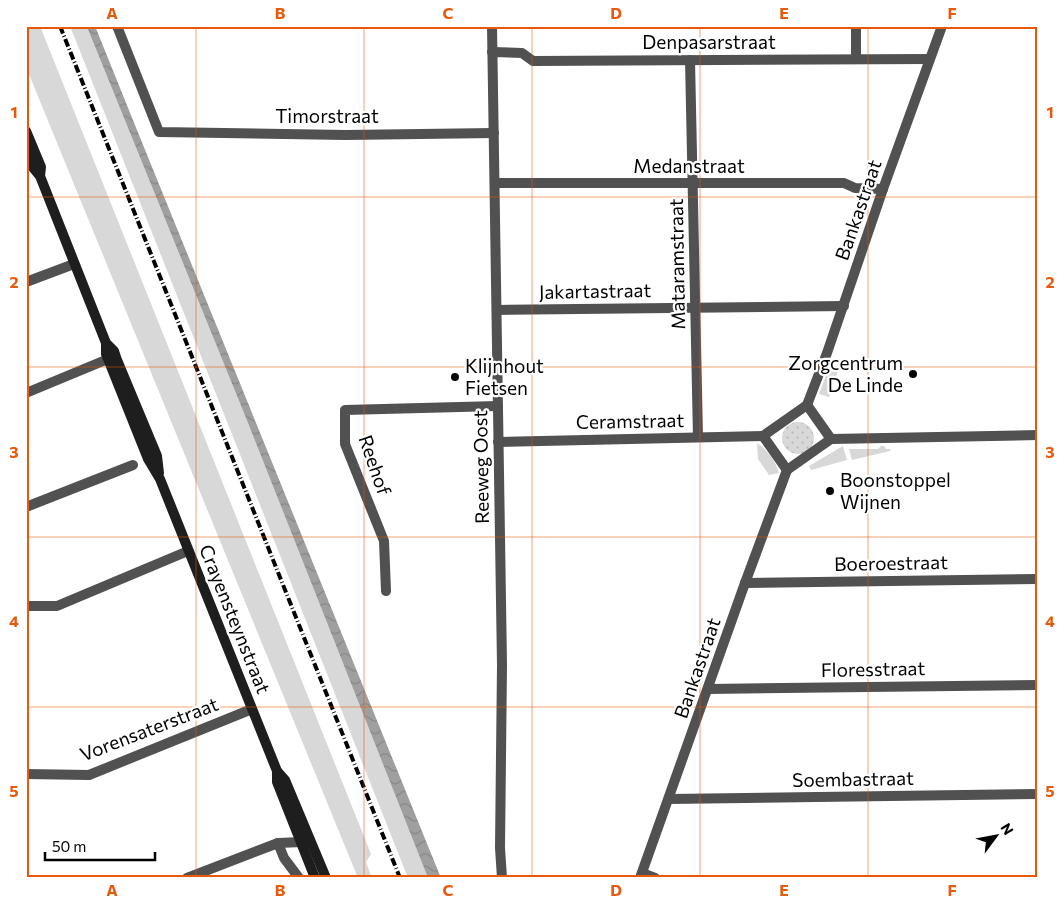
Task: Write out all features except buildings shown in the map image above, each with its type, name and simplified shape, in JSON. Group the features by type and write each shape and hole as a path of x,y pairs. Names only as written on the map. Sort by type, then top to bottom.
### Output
{"main road":[{"name":"Crayensteynstraat","path":"26,131 41,167 40,176"},
{"name":"Crayensteynstraat","path":"26,154 29,166 40,176 106,343 106,354 148,459 160,479 277,771 285,780 315,878"},
{"name":"Crayensteynstraat","path":"106,343 114,351 157,456 160,479"},
{"name":"Crayensteynstraat","path":"305,841 326,878"}],"street":[{"name":"Timorstraat","path":"117,26 159,132 346,135 494,133"},
{"name":"Reeweg Oost","path":"492,26 502,665 500,848 502,878"},
{"path":"856,26 856,59"},
{"name":"Bankastraat","path":"807,405 844,306 883,189 942,26"},
{"name":"Denpasarstraat","path":"492,52 522,53 533,61 929,59"},
{"name":"Mataramstraat","path":"690,60 698,438"},
{"name":"Medanstraat","path":"495,183 844,183 855,188 883,189"},
{"path":"26,282 74,264"},
{"name":"Jakartastraat","path":"496,310 844,306"},
{"path":"26,393 108,359"},
{"path":"831,439 807,405 763,436 787,470 831,439 1038,435"},
{"name":"Reehof","path":"386,591 384,541 345,444 345,410 498,406"},
{"name":"Ceramstraat","path":"498,442 763,436"},
{"path":"26,506 133,465"},
{"name":"Bankastraat","path":"641,875 787,470"},
{"path":"26,606 57,606 188,551"},
{"name":"Boeroestraat","path":"745,583 1038,579"},
{"name":"Floresstraat","path":"708,689 1038,685"},
{"name":"Vorensaterstraat","path":"26,774 89,775 252,709"},
{"name":"Soembastraat","path":"669,799 1038,794"},
{"path":"187,878 278,843 305,841"},
{"path":"278,843 284,858 299,878"},
{"path":"641,875 654,878"}],"shaded area":[{"path":"26,26 40,26 371,854 366,862 372,878 358,878 26,67"},
{"path":"70,26 87,27 248,423 428,878 408,878"},
{"path":"830,365 839,368 829,397 819,394"},
{"path":"798,422 804,423 809,427 813,432 813,444 809,449 804,453 798,454 792,453 787,449 783,444 782,438 783,432 787,427 792,423"},
{"path":"757,443 771,456 779,473 769,475 758,459"},
{"path":"843,446 847,460 811,470 809,466"},
{"path":"881,446 891,449 890,451 852,460 849,449 878,449"}],"water":[{"path":"95,26 441,878 428,878 248,423 87,27"}],"railway":[{"path":"60,26 400,878"}],"place":[{"name":"Zorgcentrum De Linde","path":"913,374"},
{"name":"Klijnhout Fietsen","path":"455,377"},
{"name":"Boonstoppel Wijnen","path":"830,491"}]}
